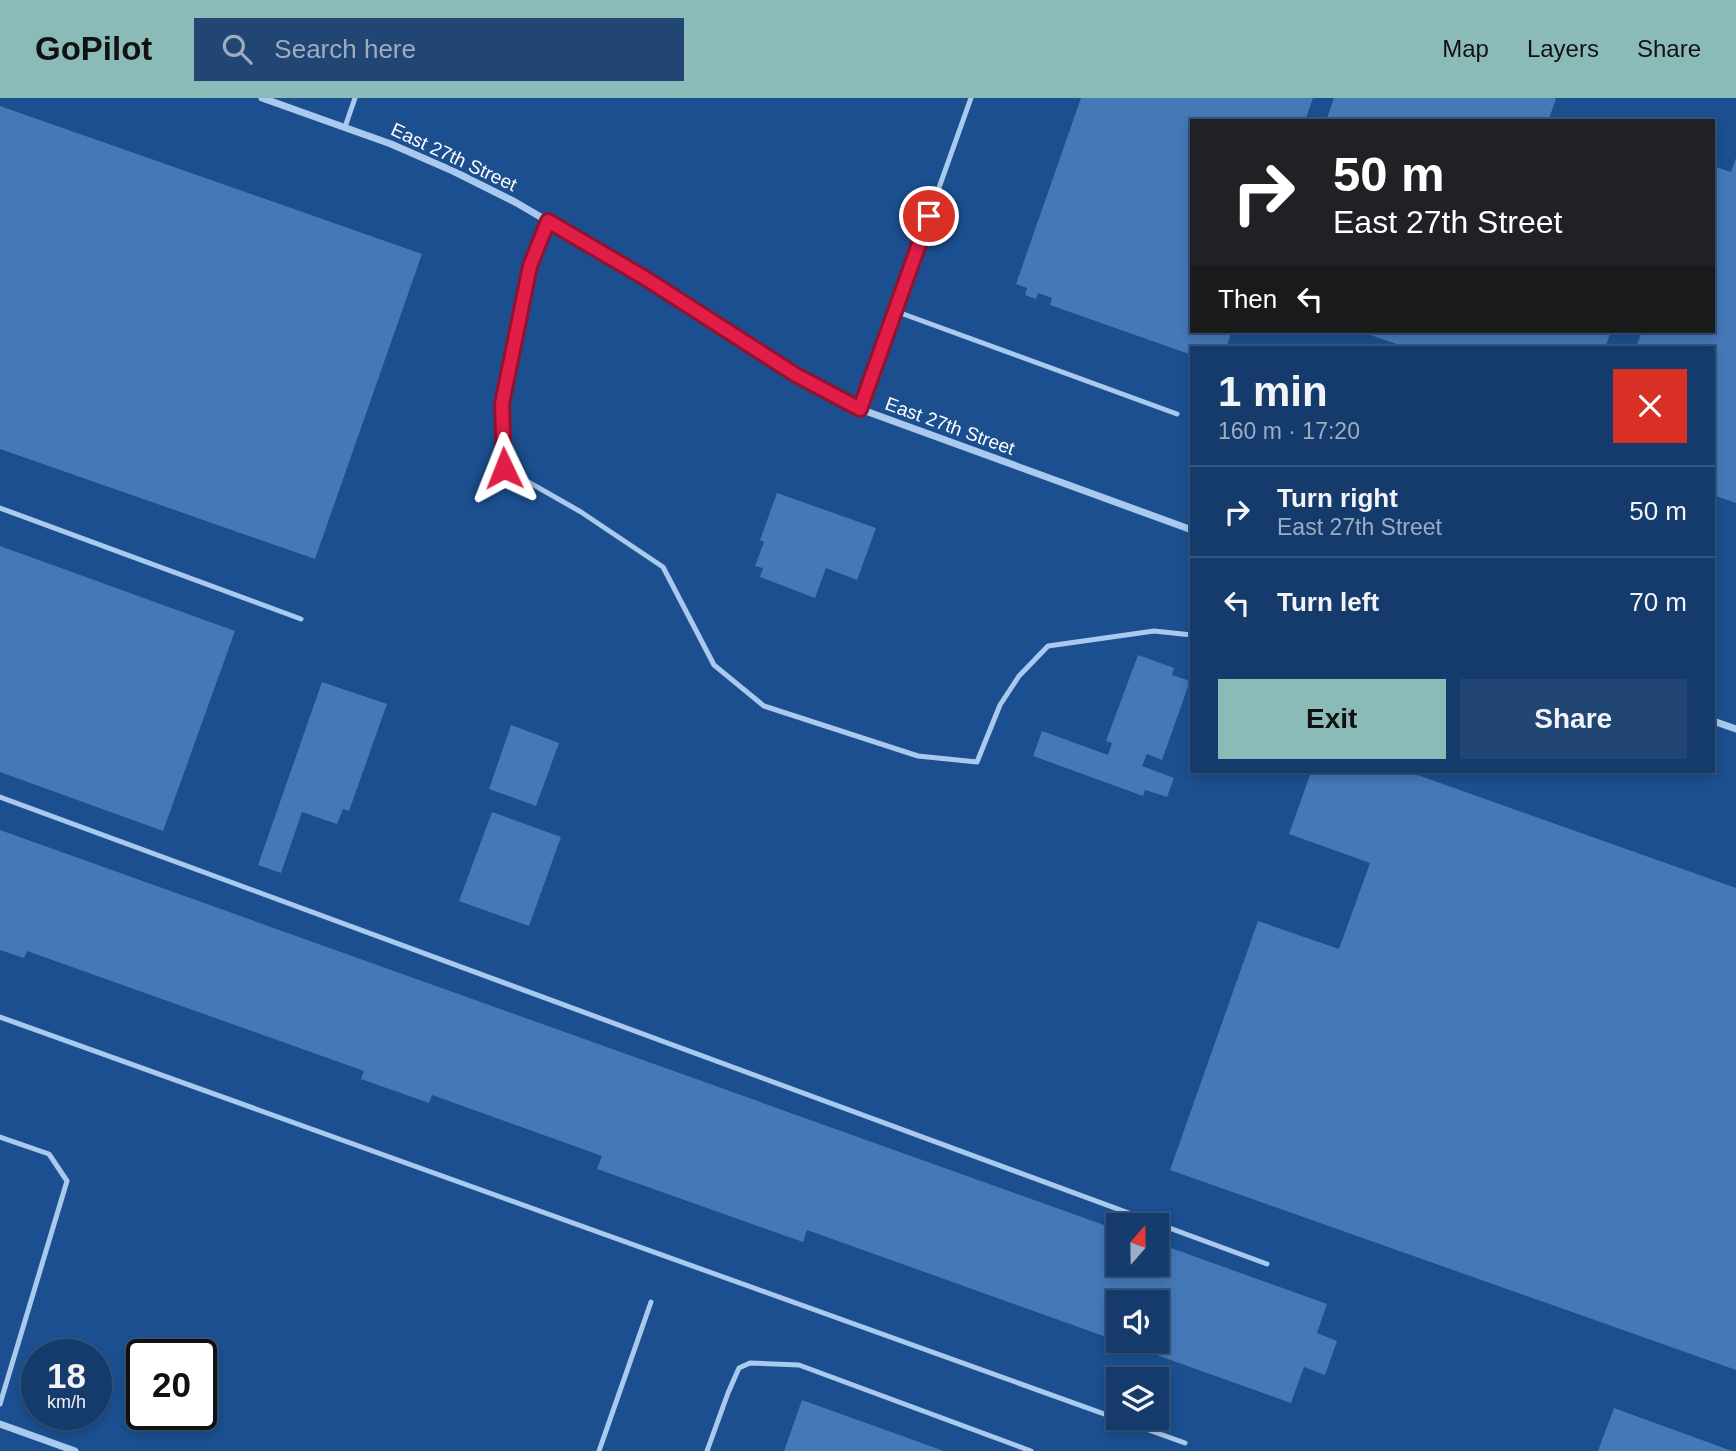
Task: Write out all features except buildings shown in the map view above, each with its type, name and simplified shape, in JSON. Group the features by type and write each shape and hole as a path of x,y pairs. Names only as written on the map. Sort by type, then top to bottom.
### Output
{"street":[{"name":"East 27th Street","path":"262,98 391,144 515,202 645,278 796,375 860,409 1190,529"},
{"path":"1715,722 1736,729"},
{"path":"0,1424 75,1451"}],"lane":[{"path":"345,127 355,98"},
{"path":"860,409 971,98"},
{"path":"548,221 530,266 502,404 504,468 581,512 663,567 713,665 764,706 918,756 977,762 1000,705 1019,676 1048,646 1154,631 1190,635"},
{"path":"895,311 1177,414"},
{"path":"0,508 301,619"},
{"path":"0,797 1267,1264"},
{"path":"0,1017 1185,1443"},
{"path":"0,1137 48,1154 67,1181 0,1404"},
{"path":"599,1451 652,1302"},
{"path":"707,1451 739,1368 750,1363 799,1365 1031,1451"}],"route":[{"path":"504,468 502,404 530,266 548,221 645,278 796,375 860,409 929,216"}]}
